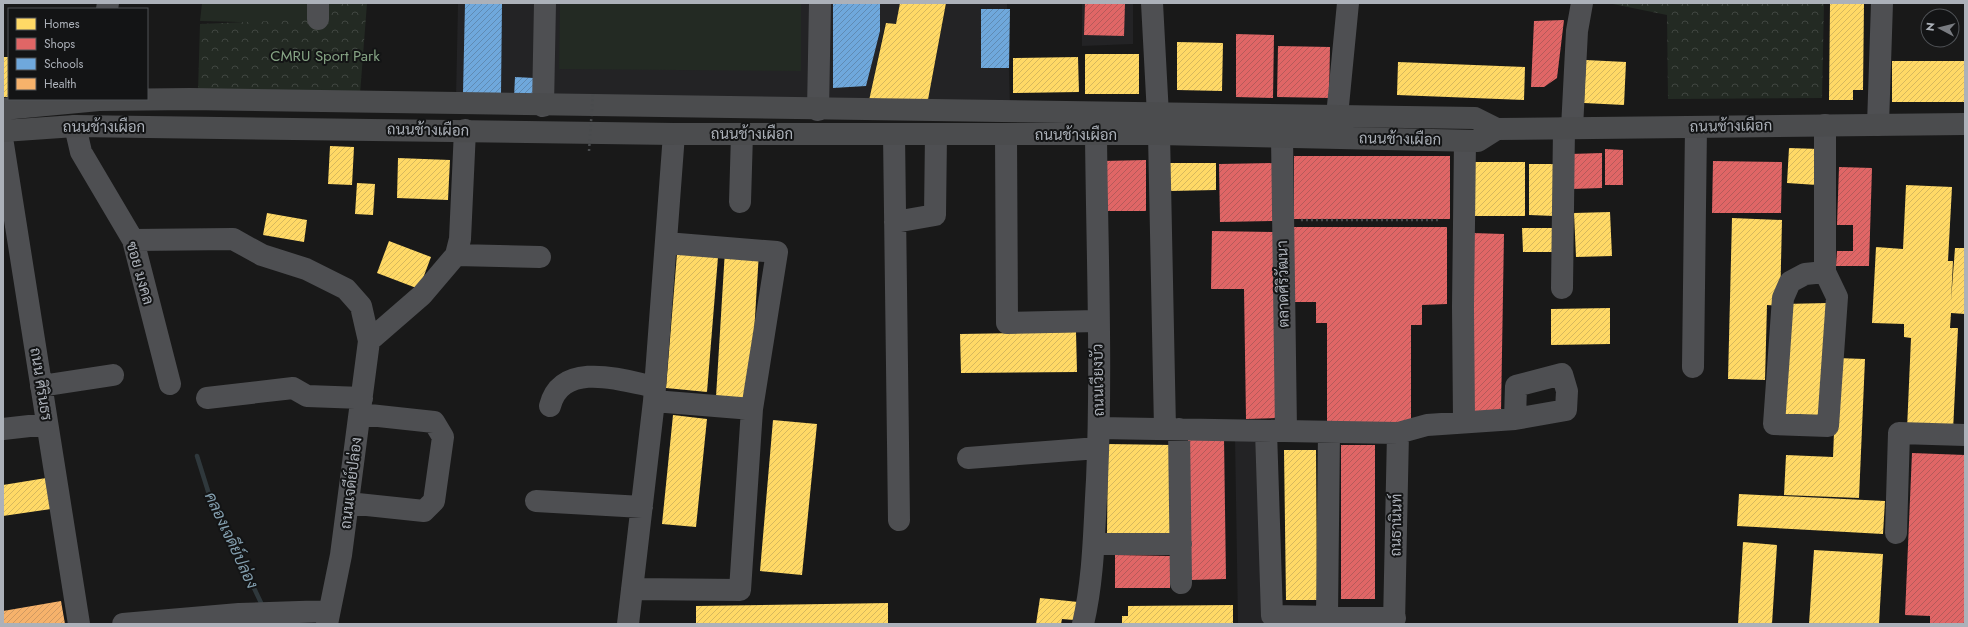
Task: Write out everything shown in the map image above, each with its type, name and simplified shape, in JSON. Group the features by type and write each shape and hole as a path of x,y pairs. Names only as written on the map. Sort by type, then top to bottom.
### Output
{"main road":[{"name":"ถนนช้างเผือก","path":"148,99 818,110 1159,124 1282,137 1478,141 1497,129"},
{"name":"ถนนช้างเผือก","path":"3,109 89,100"},
{"name":"ถนนช้างเผือก","path":"3,131 75,126 465,130 674,134 1096,134 1159,124 1337,116 1476,118 1497,129 1965,124"}],"street":[{"path":"543,106 545,3"},
{"path":"818,110 820,3"},
{"path":"1152,3 1159,124 1172,429 1181,544 1182,583"},
{"path":"1337,116 1348,3"},
{"path":"1562,288 1568,128 1577,31 1582,3"},
{"path":"1878,125 1882,3"},
{"path":"1825,125 1825,272 1837,297 1828,426 1774,424 1783,298 1790,282 1805,274 1825,272"},
{"name":"ซอย มงคล","path":"75,126 81,152 133,240 170,384"},
{"path":"1693,367 1696,127"},
{"path":"369,342 422,296 456,255 460,239 465,130"},
{"path":"628,624 655,394 674,134"},
{"path":"740,202 742,134"},
{"path":"894,134 899,520"},
{"path":"895,222 934,216 936,134"},
{"name":"ถนนเวียงบัว","path":"1083,624 1089,600 1094,544 1098,438 1096,134"},
{"path":"1006,135 1007,324 1097,321"},
{"name":"ตลาดศิริวัฒนา","path":"1282,137 1283,220 1272,616 1326,617"},
{"path":"1464,421 1463,307 1465,141"},
{"name":"ถนน ศิรินธร","path":"3,144 79,624"},
{"name":"ถนนเจดีย์ปล่อง","path":"133,240 233,238 262,255 306,269 346,289 361,306 369,342 341,554 328,618"},
{"path":"632,589 740,590 752,409 777,252 666,243"},
{"path":"456,255 540,257"},
{"path":"41,386 113,375"},
{"path":"550,406 553,395 570,380 599,375 655,394 752,409"},
{"path":"207,398 293,388 307,396 434,422 443,437 434,500 424,511 348,503"},
{"path":"968,458 1098,438 1172,429 1398,433 1427,425 1464,421 1515,419"},
{"path":"3,429 47,424"},
{"path":"1329,432 1326,617 1394,621"},
{"name":"ถนธานินท์","path":"1394,621 1398,433"},
{"path":"1896,533 1899,433 1965,435"},
{"path":"536,501 642,507"},
{"path":"1094,544 1181,544"},
{"path":"123,624 275,613 328,618"}],"path":[{"path":"589,151 593,92"},
{"path":"1283,220 1439,220"}],"shaded area":[{"path":"458,3 900,3 896,24 885,24 868,105 456,98"},
{"path":"946,3 1007,3 1010,107 927,105"},
{"path":"1082,3 1133,3 1133,44 1082,46"},
{"path":"1235,438 1260,438 1263,623 1384,621 1384,624 1238,624"}],"green space":[{"path":"202,3 316,3 315,24 200,21"},
{"name":"CMRU Sport Park","path":"318,3 367,3 360,94 198,92 200,24 317,19"},
{"path":"560,3 801,3 801,71 559,69"},
{"path":"1608,3 1824,3 1822,98 1668,99 1667,15"}],"building: Homes":[{"path":"900,3 946,3 927,105 868,105 886,23 896,24"},
{"path":"1830,3 1864,3 1863,90 1853,90 1853,100 1829,100"},
{"path":"1177,42 1223,43 1222,91 1177,90"},
{"path":"1085,54 1139,54 1139,94 1085,94"},
{"path":"3,57 8,57 8,97 3,97"},
{"path":"1078,57 1079,92 1013,93 1013,58"},
{"path":"1586,60 1626,62 1624,105 1584,103"},
{"path":"1892,61 1965,61 1965,102 1892,102"},
{"path":"1398,62 1525,67 1524,100 1397,95"},
{"path":"330,146 354,147 352,185 328,184"},
{"path":"1789,148 1819,149 1817,185 1787,183"},
{"path":"398,158 450,160 448,200 397,198"},
{"path":"1472,162 1525,162 1525,216 1471,216"},
{"path":"1170,163 1216,163 1216,190 1170,191"},
{"path":"1529,164 1554,164 1554,216 1529,215"},
{"path":"357,183 375,184 373,215 355,214"},
{"path":"1906,185 1952,187 1948,261 1953,261 1951,301 1955,248 1965,248 1965,314 1951,313 1950,328 1958,328 1953,431 1907,429 1911,338 1904,337 1904,324 1872,323 1876,247 1903,249"},
{"path":"1610,212 1612,256 1576,257 1574,213"},
{"path":"267,213 307,220 304,242 263,235"},
{"path":"1732,218 1782,220 1780,306 1767,305 1765,380 1728,379"},
{"path":"1522,228 1554,228 1555,252 1523,252"},
{"path":"389,241 431,257 419,289 377,273"},
{"path":"725,250 759,252 750,399 716,397"},
{"path":"677,254 718,257 707,392 666,388"},
{"path":"1827,303 1819,417 1780,415 1784,304"},
{"path":"1610,308 1610,344 1551,345 1551,309"},
{"path":"1076,332 1077,372 961,373 960,334"},
{"path":"1837,358 1865,359 1859,498 1784,495 1786,455 1833,457"},
{"path":"673,415 707,419 696,527 662,524"},
{"path":"773,420 817,424 802,575 760,571"},
{"path":"1108,444 1172,445 1170,534 1107,534"},
{"path":"1284,450 1316,450 1317,600 1286,600"},
{"path":"46,478 51,509 3,516 3,485"},
{"path":"1739,494 1885,501 1883,534 1737,526"},
{"path":"1743,542 1777,545 1772,624 1738,624"},
{"path":"1814,550 1883,554 1879,624 1809,624"},
{"path":"1040,598 1078,602 1074,620 1062,619 1061,624 1036,624"},
{"path":"888,603 888,624 696,624 696,606"},
{"path":"1233,605 1233,624 1122,624 1122,616 1128,616 1128,606"}],"building: Shops":[{"path":"1085,3 1125,3 1124,36 1084,35"},
{"path":"1564,20 1557,78 1544,87 1531,87 1534,21"},
{"path":"1236,34 1274,35 1273,98 1236,97"},
{"path":"1278,46 1330,47 1329,98 1277,97"},
{"path":"1605,149 1623,150 1623,185 1605,185"},
{"path":"1602,153 1602,188 1571,189 1570,154"},
{"path":"1294,156 1450,156 1450,219 1294,219"},
{"path":"1146,160 1146,211 1102,211 1102,161"},
{"path":"1713,161 1782,162 1781,213 1712,213"},
{"path":"1275,163 1275,221 1220,222 1219,164"},
{"path":"1839,167 1872,168 1869,266 1836,266 1837,251 1853,251 1853,225 1837,225"},
{"path":"1291,227 1447,227 1447,304 1422,305 1422,325 1411,325 1411,422 1327,422 1327,323 1316,323 1316,302 1291,302"},
{"path":"1212,231 1274,232 1277,418 1246,419 1244,289 1211,289"},
{"path":"1472,233 1504,234 1501,412 1470,412"},
{"path":"1224,438 1226,579 1190,580 1188,439"},
{"path":"1341,445 1375,445 1375,599 1341,599"},
{"path":"1912,453 1965,455 1965,624 1930,624 1930,616 1905,615"},
{"path":"1115,555 1170,556 1170,588 1115,588"}],"building: Schools":[{"path":"465,3 502,3 501,94 463,93"},
{"path":"880,3 880,31 866,86 833,88 833,4"},
{"path":"981,9 1010,9 1009,68 981,68"},
{"path":"515,77 534,78 533,96 514,97"}],"building: Health":[{"path":"61,601 65,624 3,624 3,611"}],"waterway":[{"name":"คลองเจดีย์ปล่อง","path":"197,456 208,491 263,607"}]}
